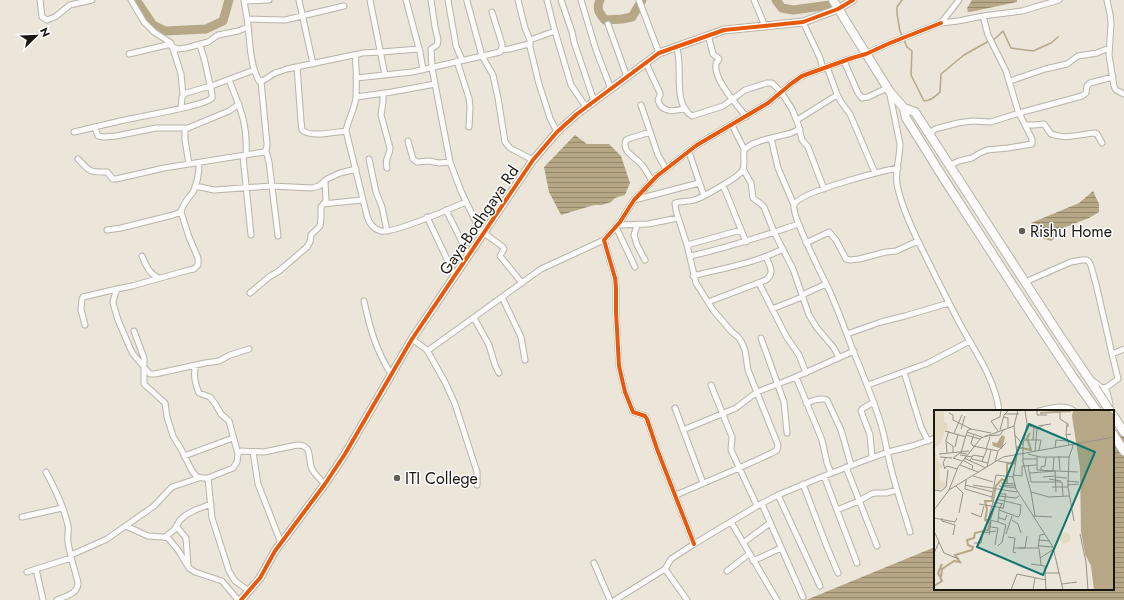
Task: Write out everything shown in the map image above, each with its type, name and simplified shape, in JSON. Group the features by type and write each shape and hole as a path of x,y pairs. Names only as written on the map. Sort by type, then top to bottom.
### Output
{"main road":[{"path":"833,0 889,90 904,108 906,118 944,179 1055,350 1096,410"},
{"path":"904,108 915,112 1025,282 1089,378 1098,388 1109,410"},
{"path":"1114,417 1124,432"},
{"path":"1114,436 1124,451"}],"street":[{"path":"40,0 42,17 47,20 55,17 70,5 92,0"},
{"path":"132,0 144,22 154,32 169,41 172,46 181,74 183,95 180,108"},
{"path":"269,0 244,1 249,45 254,70 258,79 261,81 267,144 266,151 270,162 271,186 278,236"},
{"path":"299,0 313,64"},
{"path":"370,0 382,52 385,75"},
{"path":"406,0 423,70"},
{"path":"431,0 438,40 437,45 431,49 432,68 450,162 466,202 483,234 503,247 504,249 500,256 522,282"},
{"path":"448,0 454,40 470,107 469,127"},
{"path":"518,0 539,84 550,118 557,132"},
{"path":"547,0 571,86 586,107"},
{"path":"561,0 594,102"},
{"path":"581,0 596,50 611,89"},
{"path":"639,0 659,53"},
{"path":"754,0 765,26"},
{"name":"Gaya-Bodhgaya Rd","path":"240,600 260,578 281,543 325,484 349,448 412,339 533,160 557,132 586,107 659,53 708,35 731,29 803,22 838,8 853,0"},
{"path":"941,23 958,0"},
{"path":"426,350 430,350 542,269 604,240 617,226 634,200 666,169 708,138 768,103 802,76 866,54 941,23 1022,11 1060,0"},
{"path":"1107,0 1111,24 1109,55 1115,88 1124,94"},
{"path":"467,1 482,56 493,75 505,142 510,148 533,160"},
{"path":"247,19 285,20 344,6"},
{"path":"492,12 502,44 502,50"},
{"path":"950,165 972,158 987,150 1032,144 1033,141 1020,113 1006,71 989,38 983,16"},
{"path":"803,22 837,95 850,114 875,173"},
{"path":"608,24 626,77"},
{"path":"129,54 167,45 180,49 200,45 208,42 218,35 238,31 248,27"},
{"path":"356,78 402,74 432,68 509,49 555,31"},
{"path":"708,35 713,54 718,60 715,67 718,75 732,100 746,117"},
{"path":"74,132 202,103 211,99 210,86 200,45"},
{"path":"676,47 680,63 679,92 687,112 692,116 720,108 745,90 770,82 775,84 789,103 797,120 802,140 808,147 824,189"},
{"path":"1010,81 1045,69 1067,64 1078,56 1097,53 1109,48"},
{"path":"261,81 275,74 297,67 358,54 419,49"},
{"path":"358,54 355,58 356,97 346,131 362,200 370,224 378,230 387,231 406,226 466,202"},
{"path":"844,61 862,98 889,90 900,144 897,176 898,188 904,206 918,241 949,303 989,376 999,410"},
{"path":"646,63 660,93 658,100 659,105 673,111 685,108"},
{"path":"297,67 302,130 307,133 315,134 346,131"},
{"path":"183,95 254,70"},
{"path":"929,134 935,129 958,123 972,121 991,122 1082,96 1086,93 1087,86 1090,82 1113,77"},
{"path":"229,80 239,104 246,128 246,187 251,235"},
{"path":"356,97 383,94 435,84"},
{"path":"383,94 381,115 390,148 386,161 387,168"},
{"path":"797,120 837,95"},
{"path":"95,128 98,136 104,137 156,128 185,129 229,111 239,104"},
{"path":"641,105 658,154 666,169"},
{"path":"1025,125 1044,124 1051,134 1063,137 1095,133 1102,143"},
{"path":"732,125 744,149 743,169 751,184 753,198 764,207 774,232 793,269 806,309 813,323 834,348 840,358"},
{"path":"185,129 185,140 189,164"},
{"path":"744,149 752,144 800,130"},
{"path":"650,132 628,139 625,142 625,145 628,152 642,165 652,181"},
{"path":"771,138 778,168 794,205 796,218 826,284 874,402 881,422 897,490 910,532"},
{"path":"408,141 414,161 439,163 450,162"},
{"path":"78,159 91,171 107,172 113,179 116,179 164,168 266,151"},
{"path":"689,152 704,196"},
{"path":"369,159 376,192 382,207 387,231"},
{"path":"85,325 81,310 83,297 116,288 132,286 194,269 198,265 198,258 181,212 183,204 190,196 195,186 198,176 198,162"},
{"path":"794,205 802,198 824,189 853,179 898,168"},
{"path":"195,186 214,190 271,186 312,188 319,186 325,180 340,172 356,169"},
{"path":"676,495 774,452 778,448 748,370 745,350 741,341 713,310 697,285 688,245 675,208 675,204 694,201 704,196 737,176 743,169"},
{"path":"250,293 307,248 311,235 320,226 320,207 326,201 325,180"},
{"path":"634,200 699,183"},
{"path":"723,185 746,242"},
{"path":"323,204 362,200"},
{"path":"446,210 469,256"},
{"path":"107,230 181,212"},
{"path":"427,217 455,276"},
{"path":"617,226 660,222 678,218"},
{"path":"637,224 634,235 645,260"},
{"path":"690,256 746,242 799,224"},
{"path":"617,226 635,267"},
{"path":"688,245 741,230"},
{"path":"806,242 829,232 836,240 846,258 850,260 896,251 918,241"},
{"path":"604,240 615,278 618,357 625,392 633,412 645,416 647,419 694,544"},
{"path":"694,276 766,257 783,249"},
{"path":"142,256 151,273 159,278"},
{"path":"708,302 766,280 771,274 771,266 766,257"},
{"path":"1025,282 1071,262 1086,260 1091,266 1118,379 1107,387 1098,388"},
{"path":"759,283 786,336 799,355 806,373"},
{"path":"772,309 791,300 802,297 804,294 826,284"},
{"path":"116,288 113,300 115,311 130,348 144,367 153,375 219,361 230,355 249,350"},
{"path":"502,297 521,337 525,360"},
{"path":"364,301 374,340 391,374"},
{"path":"847,334 881,322 949,303"},
{"path":"474,318 492,353 499,373"},
{"path":"134,331 144,358 144,384 164,403 173,436 192,472 199,478"},
{"path":"761,338 784,402 787,433"},
{"path":"412,339 426,350 445,382 477,472 477,485"},
{"path":"868,385 931,361 970,341"},
{"path":"1112,354 1124,349"},
{"path":"683,430 741,405 757,392 778,385 854,351"},
{"path":"27,572 71,556 104,540 154,506 172,487 199,478 208,478 233,468 237,462 238,454 230,424 221,414 212,399 199,393 195,380 196,365"},
{"path":"904,372 928,441"},
{"path":"796,377 822,440 827,463 831,473"},
{"path":"711,385 732,437 731,450 739,468 770,523 803,596"},
{"path":"1098,388 1107,392 1110,404 1103,410"},
{"path":"806,403 822,399 827,400 841,430 859,501 877,546"},
{"path":"872,457 870,435 861,411 874,402"},
{"path":"1044,410 1061,407 1066,407 1072,410"},
{"path":"675,408 703,483"},
{"path":"184,456 233,438"},
{"path":"615,600 665,568 672,560 694,544 778,495 872,457 934,438"},
{"path":"238,454 242,451 264,452 302,445 308,449 311,468 325,484"},
{"path":"253,452 258,484 281,543"},
{"path":"46,472 53,485 68,526 68,539 78,584 78,588 75,591 57,600"},
{"path":"824,476 857,563"},
{"path":"208,478 210,504 215,528 229,572 235,580 249,591"},
{"path":"803,484 838,573"},
{"path":"837,510 875,493 886,493 897,490"},
{"path":"778,495 820,586"},
{"path":"165,537 177,527 182,518 190,512 210,504"},
{"path":"22,517 62,508"},
{"path":"731,522 777,600"},
{"path":"743,543 770,523"},
{"path":"126,526 148,536 165,537 170,540 189,568 195,572 222,581 240,600"},
{"path":"177,527 186,538 189,568"},
{"path":"754,561 781,548"},
{"path":"727,571 749,554"},
{"path":"594,563 610,600"},
{"path":"665,568 687,600"},
{"path":"36,569 43,600"}],"shaded area":[{"path":"972,0 1017,0 1017,2 968,12 967,8"},
{"path":"575,135 587,144 609,144 621,156 630,183 625,195 615,198 611,202 602,205 594,205 561,215 549,192 544,167"},
{"path":"1093,191 1099,204 1099,212 1089,218 1063,228 1060,231 1060,234 1051,241 1036,236 1031,223 1079,203"},
{"path":"1124,430 1124,600 806,600 934,547 934,590 1114,590 1114,436"}],"waterway":[{"path":"136,0 153,25 165,31 206,29 223,21 229,0"},
{"path":"600,0 598,6 599,11 605,20 632,17 642,0"},
{"path":"776,0 782,8 793,10 830,5"},
{"path":"902,0 897,7 900,31 907,47 912,51 911,75 924,101 935,97 940,92 941,74 964,55 989,41"},
{"path":"993,40 1003,31 1011,48 1033,51 1051,43 1058,37"}],"cycle path":[{"path":"241,600 260,578 275,551 325,484 345,454 412,339 533,160 557,132 577,114 659,53 724,30 803,22 838,9 853,0"},
{"path":"694,544 647,419 645,416 633,412 625,392 619,366 615,278 604,240 620,222 634,200 657,176 697,145 768,103 802,76 866,54 941,23"}],"place":[{"name":"Rishu Home","path":"1022,231"},
{"name":"ITI College","path":"397,478"}]}
